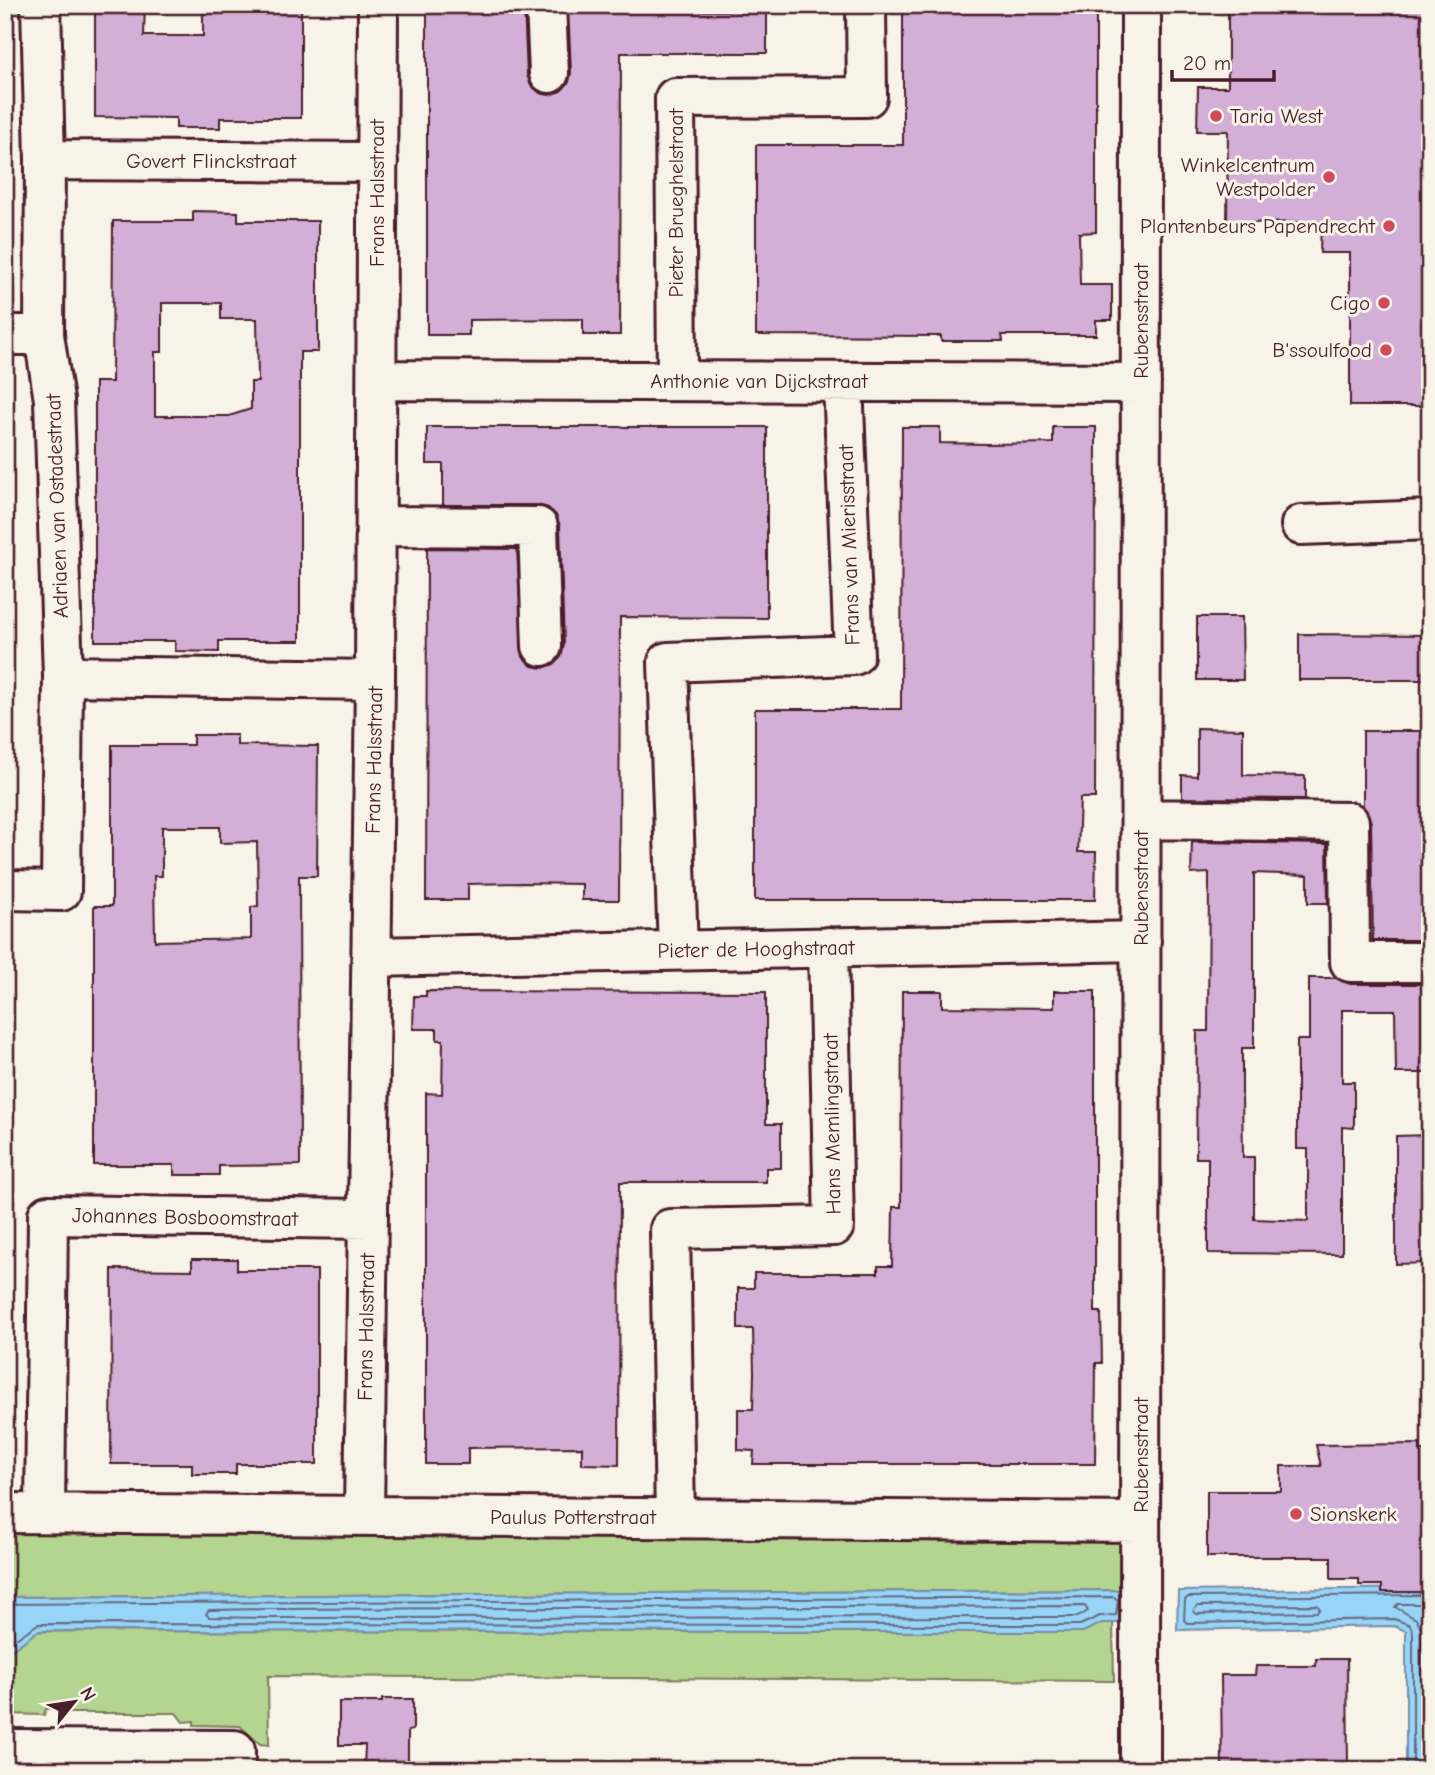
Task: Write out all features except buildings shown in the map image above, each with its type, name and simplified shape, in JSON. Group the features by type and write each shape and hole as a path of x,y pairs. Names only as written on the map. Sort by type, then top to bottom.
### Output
{"street":[{"path":"5,335 44,335 45,160 41,5"},
{"name":"Frans Halsstraat","path":"364,1516 375,680 378,5"},
{"path":"546,5 549,73"},
{"name":"Pieter Brueghelstraat","path":"677,381 675,98 867,97 866,5"},
{"name":"Rubensstraat","path":"1140,1770 1141,5"},
{"name":"Govert Flinckstraat","path":"45,160 378,162"},
{"name":"Adriaen van Ostadestraat","path":"5,890 61,891 63,676 54,400 44,335"},
{"name":"Anthonie van Dijckstraat","path":"377,380 1141,383"},
{"name":"Frans van Mierisstraat","path":"678,950 668,662 854,655 844,382"},
{"path":"1301,525 1430,520"},
{"path":"376,526 538,527 542,646"},
{"path":"63,676 375,680"},
{"path":"1141,820 1349,822 1350,962 1430,962"},
{"name":"Pieter de Hooghstraat","path":"372,957 1141,941"},
{"name":"Hans Memlingstraat","path":"676,1518 670,1229 834,1226 828,947"},
{"name":"Johannes Bosboomstraat","path":"45,1513 48,1215 368,1219"},
{"name":"Paulus Potterstraat","path":"5,1513 1140,1522"},
{"path":"5,1749 235,1750 235,1770"}],"green space":[{"path":"1125,1523 1125,1590 5,1597 5,1525"},
{"path":"1113,1622 1114,1681 268,1676 269,1745 260,1744 240,1726 194,1725 194,1721 183,1722 176,1713 65,1713 65,1709 46,1709 44,1715 5,1714 5,1655 37,1631 1082,1632 1102,1623"}],"water":[{"path":"1430,1588 1430,1770 1406,1770 1406,1631 1394,1626 1177,1630 1178,1591"},
{"path":"1125,1590 1124,1623 1102,1623 1083,1632 38,1631 5,1655 5,1597"}],"place":[{"name":"Taria West","path":"1216,116"},
{"name":"Winkelcentrum Westpolder","path":"1329,177"},
{"name":"Plantenbeurs Papendrecht","path":"1389,226"},
{"name":"Cigo","path":"1384,303"},
{"name":"B'ssoulfood","path":"1386,350"},
{"name":"Sionskerk","path":"1296,1514"}]}
